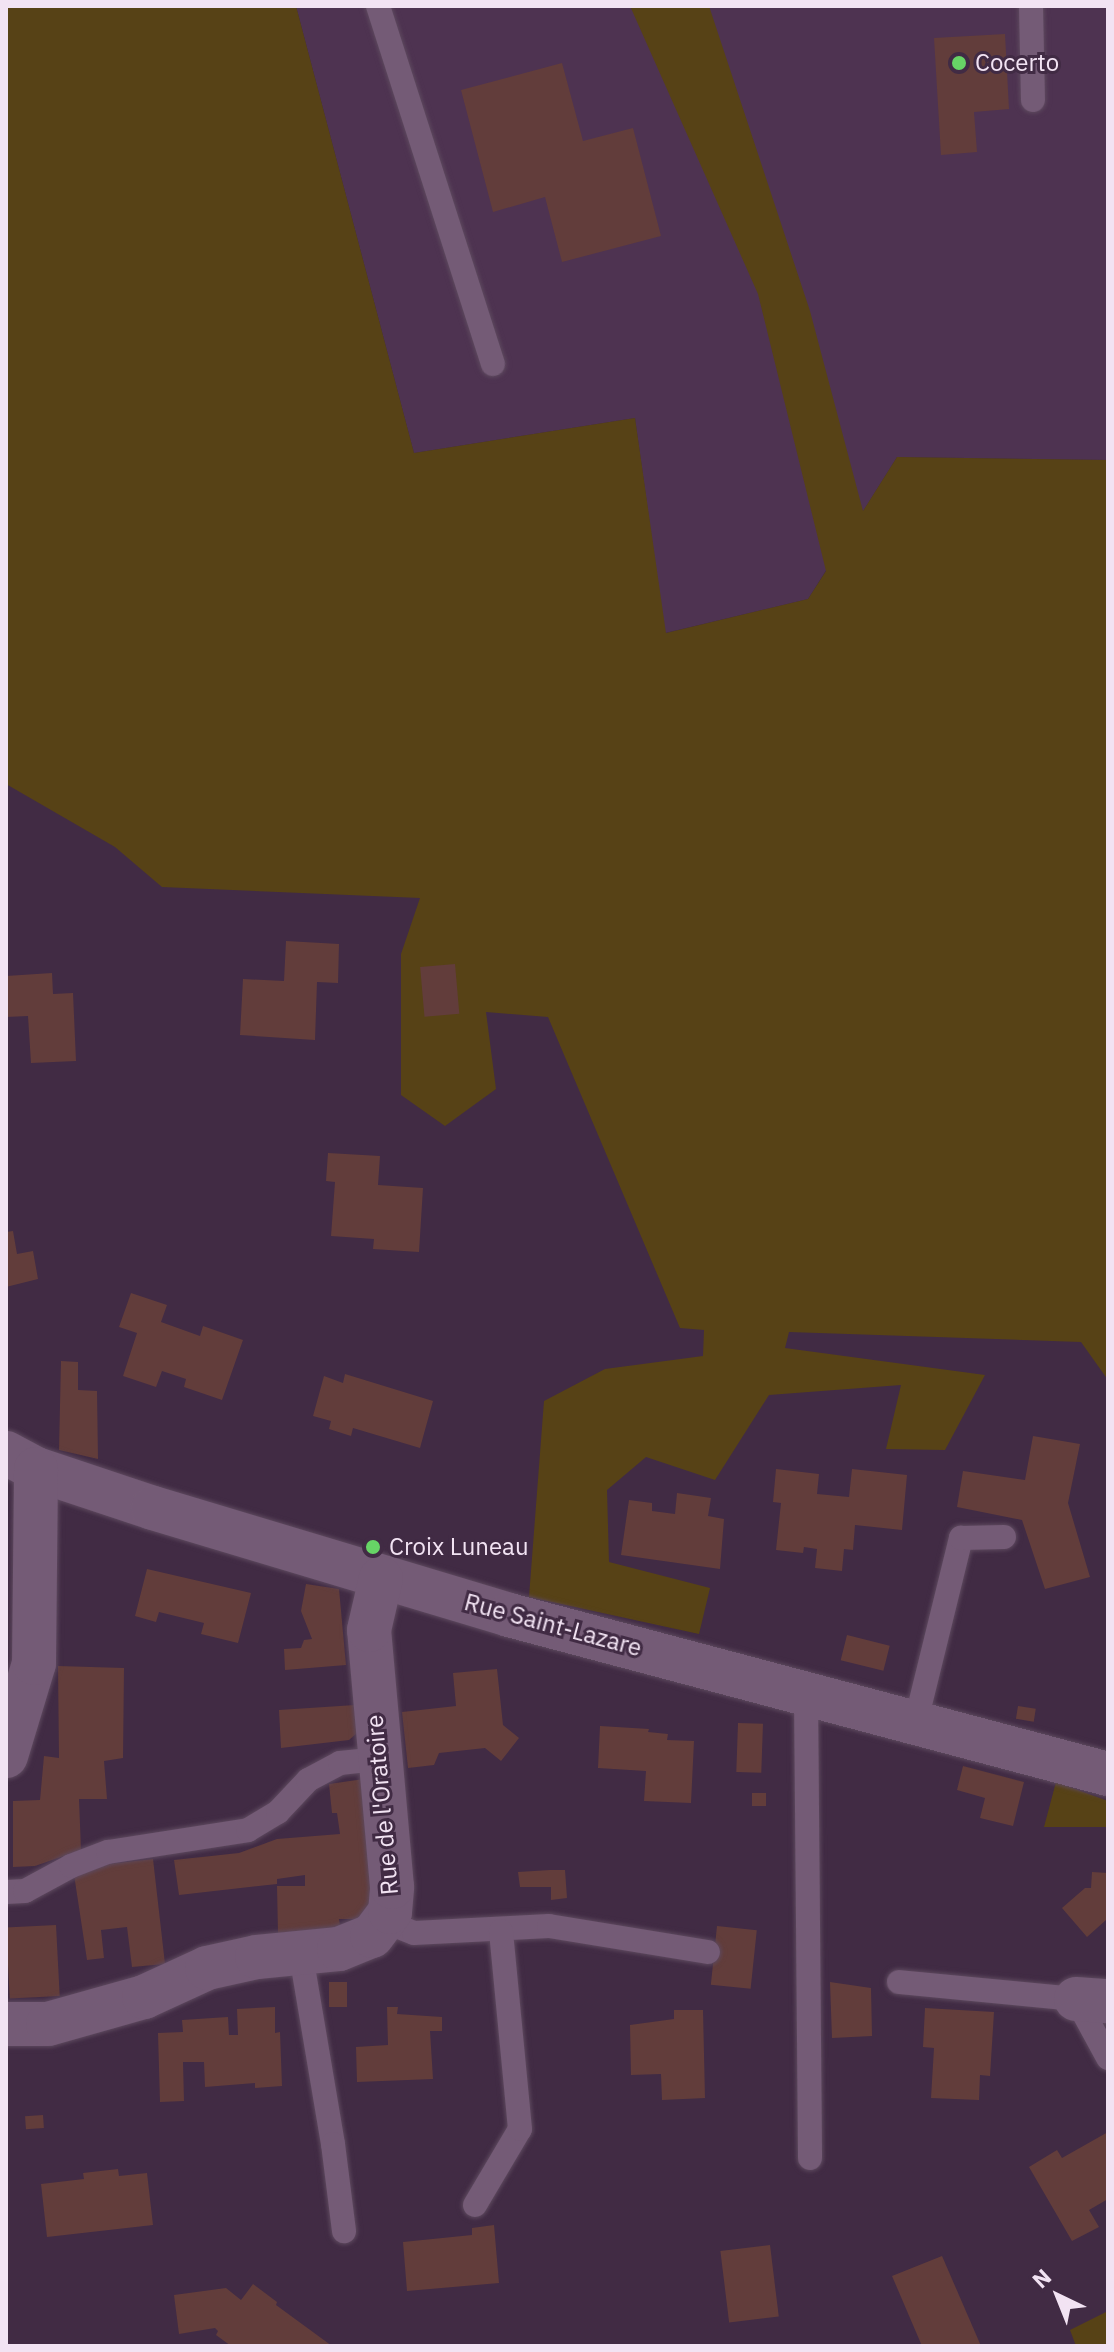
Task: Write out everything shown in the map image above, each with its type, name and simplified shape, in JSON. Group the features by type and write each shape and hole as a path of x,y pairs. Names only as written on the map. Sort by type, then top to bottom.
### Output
{"street":[{"name":"Rue Saint-Lazare","path":"21,1461 381,1578 915,1725 1108,1774"},
{"path":"6,1756 34,1663 21,1461"},
{"name":"Rue de l'Oratoire","path":"6,2024 48,2024 144,1997 207,1968 257,1957 339,1949 372,1936 390,1912 392,1887 369,1630 381,1578"}],"lane":[{"path":"378,6 493,364"},
{"path":"1031,6 1033,100"},
{"path":"915,1725 961,1538 1004,1537"},
{"path":"806,1694 810,2158"},
{"path":"6,1892 25,1891 71,1866 108,1852 248,1830 278,1812 308,1780 340,1763 379,1759"},
{"path":"384,1921 414,1933 501,1931 549,1926 708,1952"},
{"path":"475,2205 520,2129 501,1931"},
{"path":"301,1955 333,2144 344,2231"},
{"path":"899,1982 1092,2000 1108,2058"}],"shaded area":[{"path":"6,6 296,6 414,453 635,418 666,633 808,599 826,571 758,294 630,6 709,6 810,311 863,511 897,457 1108,460 1108,1380 1081,1342 789,1332 785,1348 985,1375 945,1450 886,1449 901,1385 769,1395 715,1480 646,1457 607,1490 609,1562 710,1588 699,1634 529,1597 544,1401 605,1369 703,1356 704,1330 680,1328 548,1017 486,1012 496,1089 445,1126 401,1095 401,954 420,898 162,887 115,847 6,784"},
{"path":"296,6 1108,6 1108,460 897,457 808,599 665,633 635,418 414,453"},
{"path":"1056,1782 1108,1801 1108,1827 1044,1827"},
{"path":"1108,2311 1108,2346 1076,2346 1070,2330"}],"building":[{"path":"1005,34 1009,109 974,112 977,152 941,155 934,38"},
{"path":"562,63 583,141 633,128 661,236 562,262 545,197 493,212 461,90"},
{"path":"286,941 339,944 338,983 317,982 315,1040 240,1035 243,979 284,981"},
{"path":"455,964 459,1014 424,1017 420,967"},
{"path":"52,973 53,994 73,993 76,1061 31,1063 28,1016 6,1017 6,976"},
{"path":"328,1153 380,1156 378,1185 423,1188 419,1252 373,1249 374,1239 331,1236 335,1182 326,1181"},
{"path":"13,1231 17,1254 33,1251 38,1279 6,1287 6,1232"},
{"path":"131,1293 167,1305 161,1322 200,1336 203,1326 243,1340 222,1400 184,1387 186,1379 162,1371 156,1387 123,1376 137,1333 119,1327"},
{"path":"61,1361 78,1362 78,1390 97,1391 98,1459 59,1450"},
{"path":"345,1374 433,1401 420,1448 353,1428 351,1436 329,1429 331,1421 313,1416 324,1376 343,1383"},
{"path":"1033,1436 1080,1444 1068,1503 1090,1577 1045,1589 1022,1520 957,1507 963,1471 1025,1480"},
{"path":"776,1469 819,1474 817,1494 849,1497 852,1469 907,1475 902,1530 855,1525 853,1550 844,1549 842,1571 815,1568 817,1549 804,1547 803,1553 776,1550 781,1503 773,1502"},
{"path":"677,1493 711,1498 708,1516 724,1519 720,1569 621,1555 629,1500 652,1503 652,1511 675,1514"},
{"path":"147,1569 251,1593 238,1643 201,1634 204,1623 159,1612 156,1622 135,1616"},
{"path":"306,1584 339,1589 346,1665 285,1670 284,1649 301,1648 304,1640 312,1639 301,1611"},
{"path":"847,1635 890,1646 883,1671 841,1660"},
{"path":"58,1666 124,1668 123,1758 104,1761 107,1799 79,1799 81,1850 35,1866 13,1867 13,1801 40,1800 44,1756 59,1758"},
{"path":"497,1669 503,1725 519,1738 501,1761 485,1748 439,1753 434,1765 408,1768 402,1712 456,1706 453,1673"},
{"path":"355,1705 357,1733 349,1740 281,1748 279,1710"},
{"path":"1018,1706 1036,1709 1034,1722 1016,1719"},
{"path":"738,1723 763,1724 761,1773 736,1772"},
{"path":"600,1726 649,1729 648,1732 668,1734 667,1740 694,1741 691,1803 644,1801 646,1771 598,1768"},
{"path":"963,1766 1024,1782 1013,1826 980,1818 985,1798 957,1790"},
{"path":"364,1779 371,1838 370,1919 339,1919 341,1932 278,1933 277,1886 305,1886 305,1875 277,1879 277,1884 179,1895 174,1860 239,1853 277,1839 340,1834 337,1813 332,1813 329,1784"},
{"path":"752,1793 766,1793 766,1806 752,1806"},
{"path":"153,1859 165,1964 132,1967 127,1927 101,1930 104,1958 87,1960 73,1868"},
{"path":"565,1870 567,1898 551,1900 551,1887 520,1887 518,1872"},
{"path":"1092,1872 1108,1873 1108,1909 1106,1920 1087,1937 1062,1908 1085,1888 1091,1888"},
{"path":"56,1925 60,1996 10,1999 6,1928"},
{"path":"717,1926 757,1930 751,1989 711,1985"},
{"path":"329,1982 347,1982 347,2007 329,2007"},
{"path":"830,1982 871,1988 872,2036 832,2038"},
{"path":"275,2007 275,2033 280,2032 282,2086 255,2088 255,2083 205,2087 204,2062 183,2062 184,2101 160,2102 158,2033 183,2032 182,2020 228,2017 229,2035 238,2035 237,2009"},
{"path":"387,2007 398,2007 397,2014 442,2017 442,2031 430,2031 433,2079 357,2082 356,2047 388,2045"},
{"path":"925,2008 994,2012 990,2076 980,2075 979,2100 931,2098 934,2048 923,2047"},
{"path":"674,2010 703,2010 705,2098 662,2100 661,2074 631,2075 630,2025 674,2019"},
{"path":"43,2115 44,2128 26,2129 25,2116"},
{"path":"1108,2132 1108,2199 1089,2210 1099,2227 1072,2241 1029,2167 1057,2150 1062,2158"},
{"path":"118,2169 119,2176 147,2173 153,2225 47,2237 41,2184 84,2179 83,2173"},
{"path":"494,2225 499,2283 407,2291 403,2242 472,2235 472,2228"},
{"path":"770,2245 779,2316 729,2323 720,2251"},
{"path":"942,2256 981,2346 922,2346 892,2276"},
{"path":"253,2284 332,2346 231,2346 216,2335 218,2331 215,2328 179,2334 174,2295 226,2288 241,2300"}],"place":[{"name":"Cocerto","path":"959,63"},
{"name":"Croix Luneau","path":"373,1547"}]}
